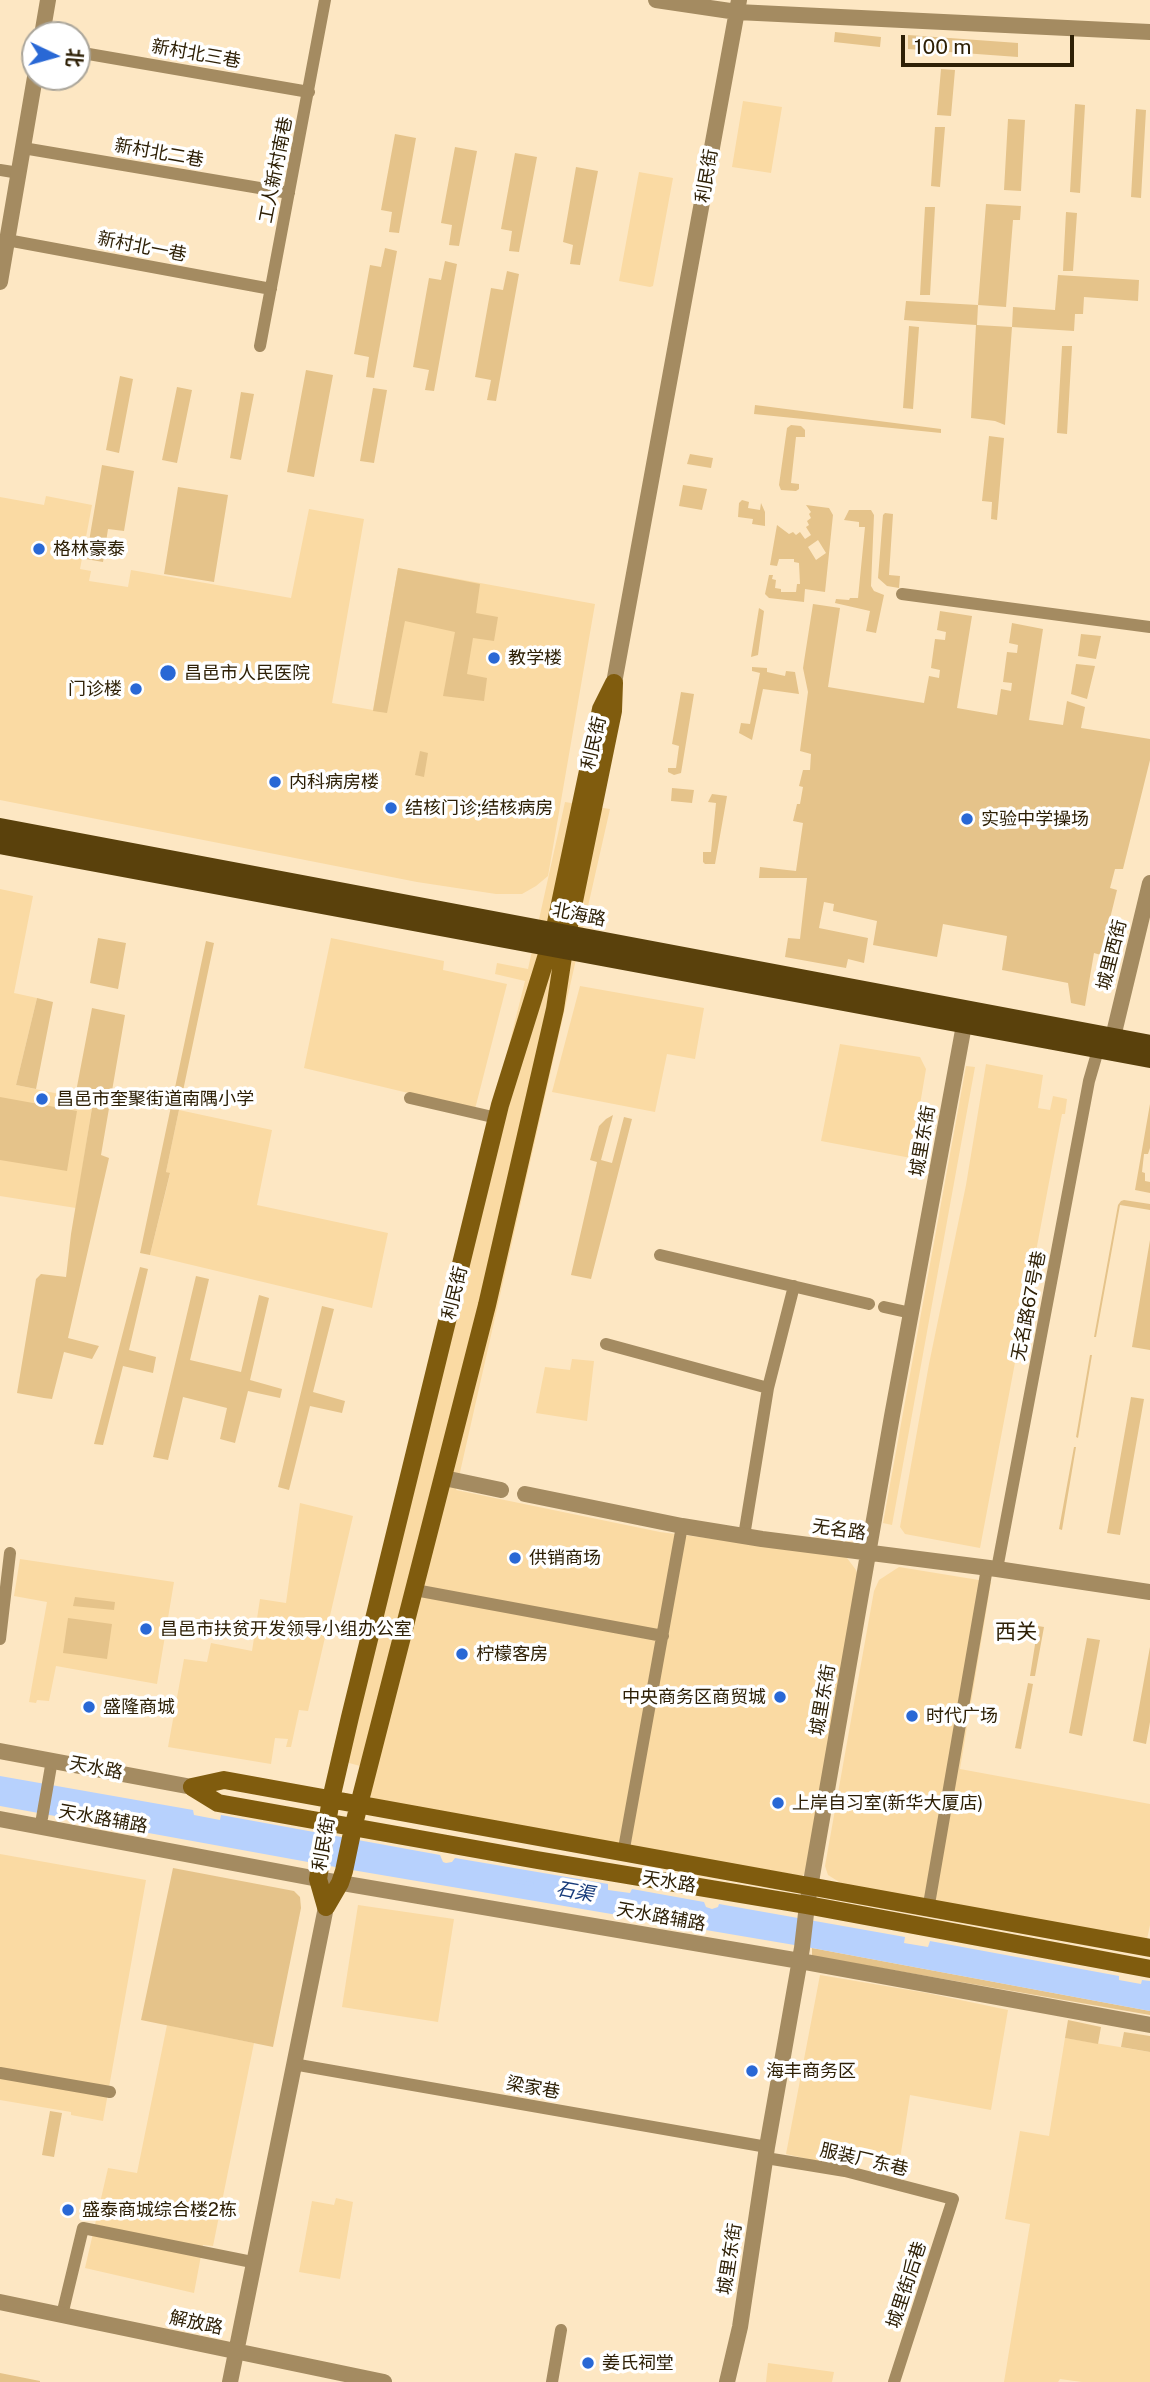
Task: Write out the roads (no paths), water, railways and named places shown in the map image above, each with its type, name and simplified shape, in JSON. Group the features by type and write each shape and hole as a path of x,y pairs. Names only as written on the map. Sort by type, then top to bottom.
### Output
{"main road":[{"name":"利民街","path":"326,1907 318,1873 331,1799 497,1118 559,941 610,723 614,682"},
{"name":"北海路","path":"0,827 964,1025 1150,1059"},
{"name":"北海路","path":"0,845 1150,1044"},
{"name":"利民街","path":"326,1907 342,1877 490,1292 555,1009 559,941"},
{"name":"天水路","path":"192,1787 224,1780 331,1799 623,1854 808,1903 928,1910 1150,1948"},
{"name":"天水路","path":"192,1787 218,1802 352,1832 808,1903 1150,1969"}],"street":[{"path":"44,21 48,0"},
{"name":"工人新村南巷","path":"260,346 324,0"},
{"path":"656,0 1150,32"},
{"name":"利民街","path":"614,682 738,6"},
{"name":"新村北三巷","path":"91,54 309,92"},
{"path":"0,282 33,91"},
{"name":"新村北二巷","path":"23,148 289,193"},
{"path":"0,170 19,173"},
{"name":"新村北一巷","path":"7,240 271,289"},
{"path":"902,594 1150,627"},
{"name":"城里西街","path":"1113,1037 1150,883"},
{"name":"城里东街","path":"727,2382 740,2327 766,2153 868,1554 964,1025"},
{"name":"无名路67号巷","path":"928,1910 992,1569 1089,1081 1098,1049"},
{"path":"410,1098 497,1118"},
{"path":"660,1255 869,1304"},
{"path":"744,1536 768,1388 794,1286"},
{"path":"884,1307 911,1313"},
{"path":"606,1343 768,1388"},
{"path":"444,1478 501,1490"},
{"name":"无名路","path":"524,1494 744,1536 1150,1592"},
{"path":"623,1854 682,1526"},
{"path":"0,1639 10,1553"},
{"path":"415,1590 663,1636"},
{"name":"天水路","path":"0,1751 192,1787"},
{"path":"42,1818 52,1760"},
{"name":"天水路辅路","path":"0,1819 801,1954 1150,2025"},
{"name":"利民街","path":"230,2382 252,2262 326,1907"},
{"name":"梁家巷","path":"293,2064 766,2153"},
{"path":"0,2073 110,2092"},
{"name":"服装厂东巷","path":"766,2153 953,2199"},
{"name":"城里街后巷","path":"894,2382 953,2199"},
{"path":"62,2315 83,2228 252,2262"},
{"name":"解放路","path":"0,2302 384,2382"},
{"path":"552,2382 561,2330"}],"water":[{"path":"0,1776 193,1810 194,1815 220,1820 221,1815 440,1855 446,1863 455,1858 608,1884 608,1890 630,1893 632,1889 704,1902 706,1907 712,1909 719,1904 905,1937 904,1943 928,1947 930,1941 1119,1976 1119,1980 1141,1984 1142,1980 1150,1981 1150,2011 812,1948 352,1870 0,1806"}],"waterway":[{"name":"石渠","path":"512,1881 532,1884"}],"place":[{"name":"格林豪泰","path":"39,549"},
{"name":"教学楼","path":"494,658"},
{"name":"昌邑市人民医院","path":"168,673"},
{"name":"门诊楼","path":"136,689"},
{"name":"内科病房楼","path":"275,782"},
{"name":"结核门诊;结核病房","path":"391,808"},
{"name":"实验中学操场","path":"967,819"},
{"name":"昌邑市奎聚街道南隅小学","path":"42,1099"},
{"name":"供销商场","path":"515,1558"},
{"name":"昌邑市扶贫开发领导小组办公室","path":"146,1629"},
{"name":"柠檬客房","path":"462,1654"},
{"name":"中央商务区商贸城","path":"780,1697"},
{"name":"盛隆商城","path":"89,1707"},
{"name":"时代广场","path":"912,1716"},
{"name":"上岸自习室(新华大厦店)","path":"778,1803"},
{"name":"海丰商务区","path":"752,2071"},
{"name":"盛泰商城综合楼2栋","path":"68,2210"},
{"name":"姜氏祠堂","path":"588,2363"}],"district":[{"name":"西关","path":"1016,1633"}]}
